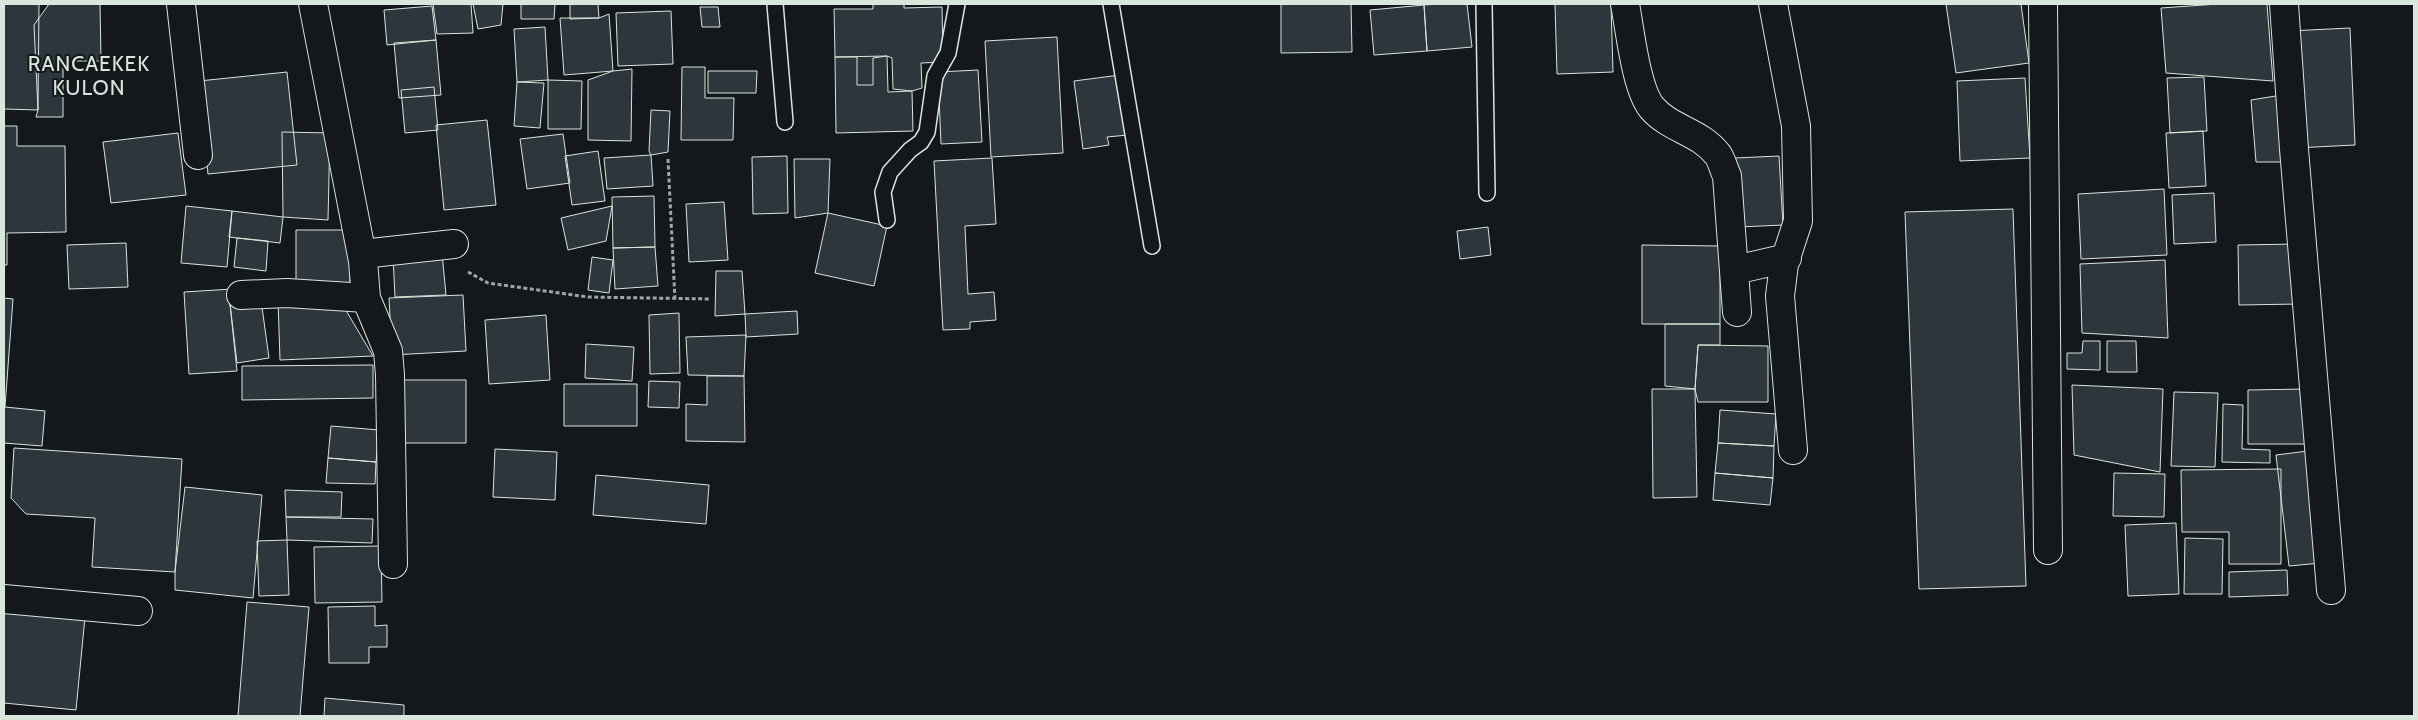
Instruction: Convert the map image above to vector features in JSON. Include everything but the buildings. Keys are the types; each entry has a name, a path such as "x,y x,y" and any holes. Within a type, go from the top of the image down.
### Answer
{"street":[{"path":"181,4 198,155"},
{"path":"313,4 362,254 366,298 388,351 394,564"},
{"path":"1625,4 1642,89 1652,108 1671,123 1706,142 1719,156 1727,176 1737,312"},
{"path":"1773,4 1796,126 1798,222 1780,279 1793,450"},
{"path":"2043,4 2048,550"},
{"path":"2284,4 2294,149 2331,590"},
{"path":"362,254 454,244"},
{"path":"1735,270 1787,258"},
{"path":"241,295 287,294 366,298"},
{"path":"4,599 138,611"}],"lane":[{"path":"774,4 785,122"},
{"path":"887,220 883,192 890,172 910,150 921,142 927,132 935,76 948,53 957,4"},
{"path":"1111,4 1152,246"},
{"path":"1484,4 1487,193"}],"path":[{"path":"668,159 675,300"},
{"path":"454,244 467,271 488,282 588,298 711,299"}],"district":[{"name":"RANCAEKEK KULON","path":"89,76"}]}
